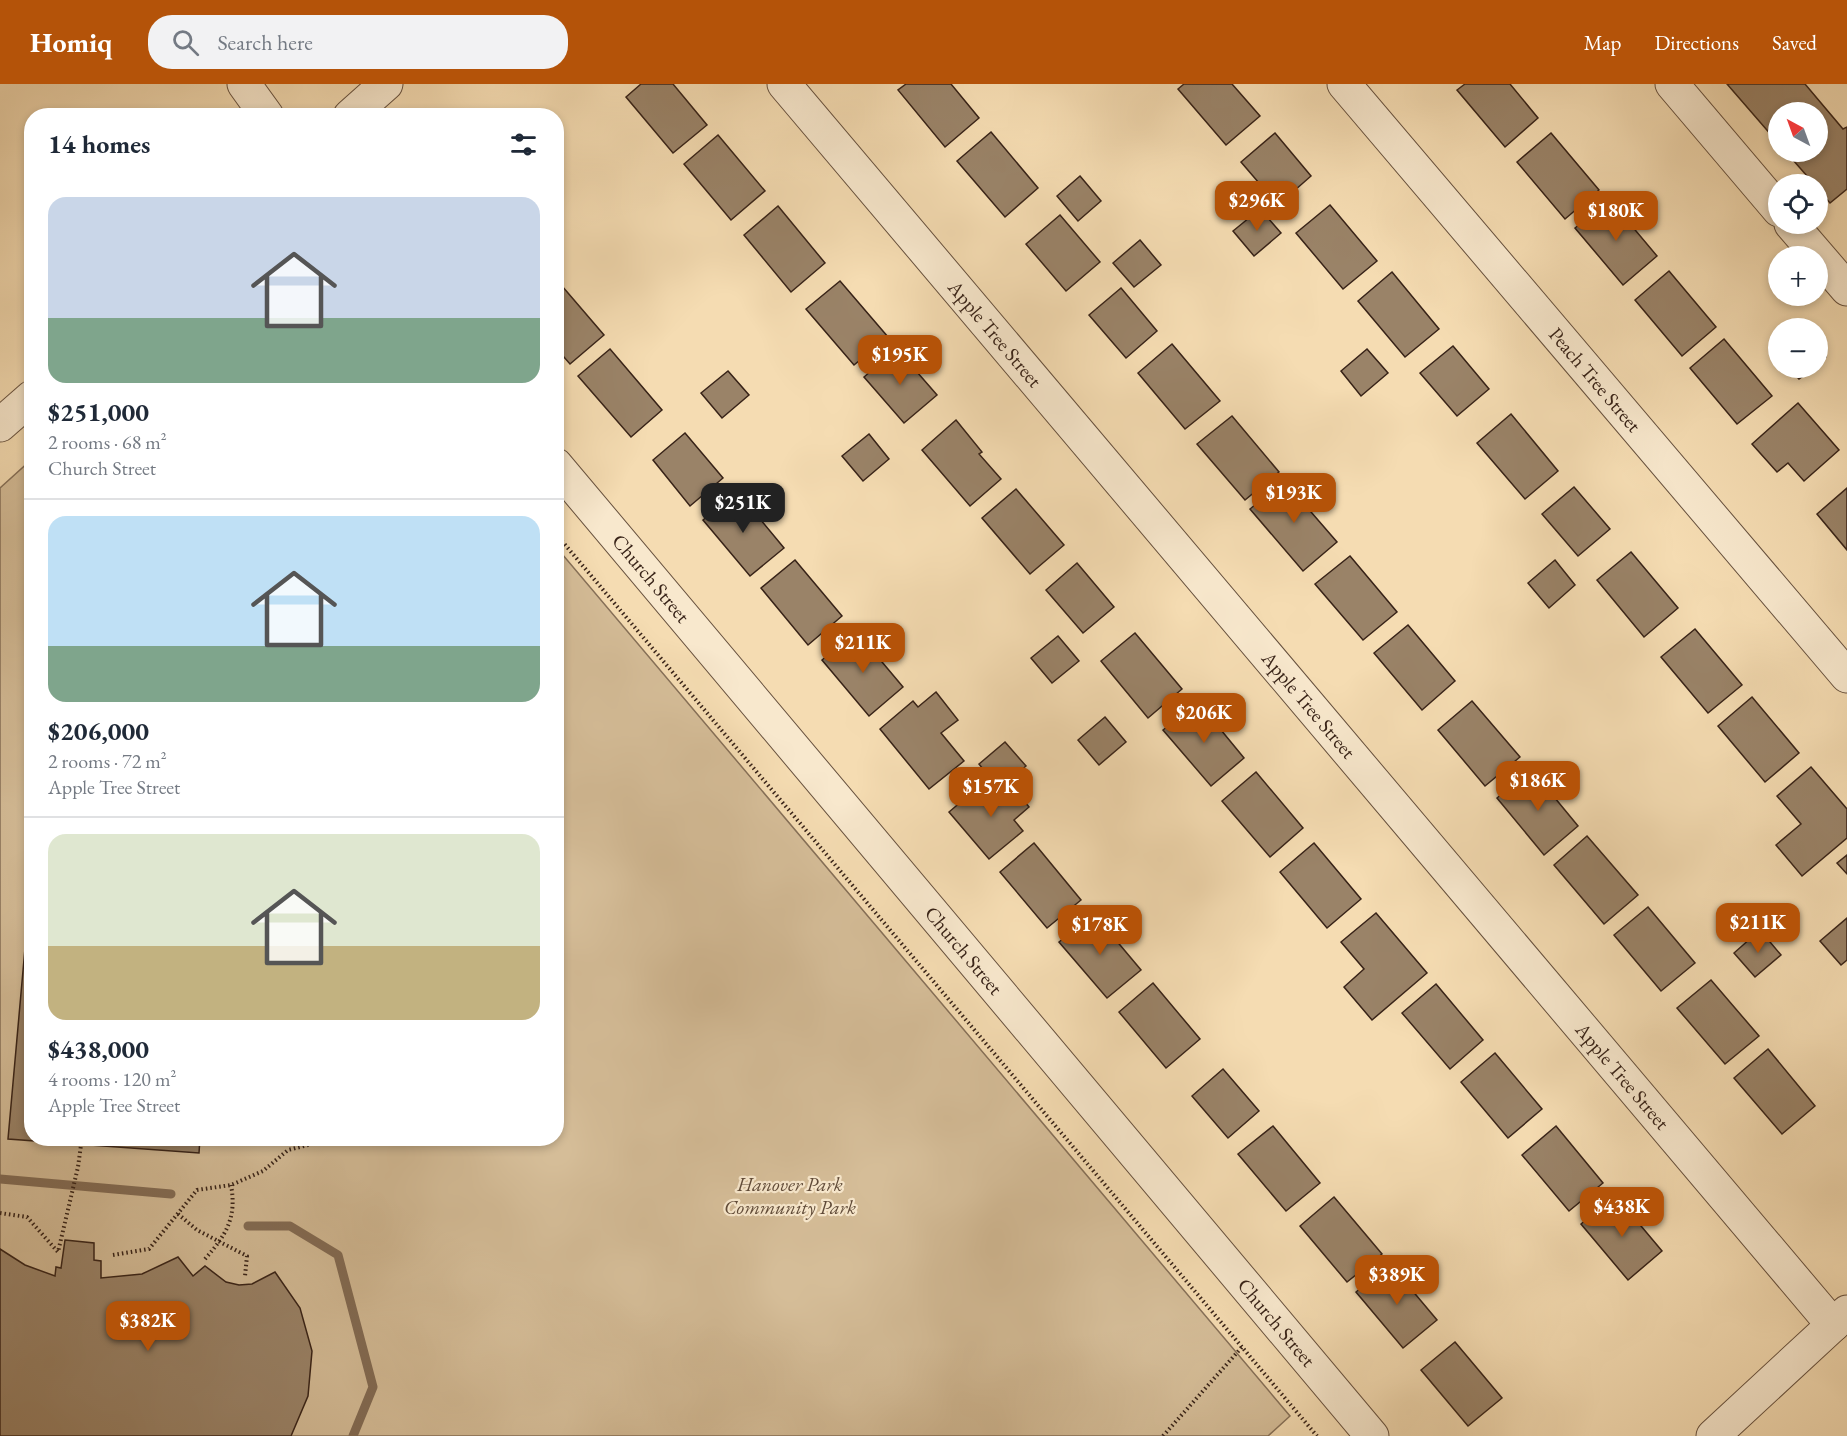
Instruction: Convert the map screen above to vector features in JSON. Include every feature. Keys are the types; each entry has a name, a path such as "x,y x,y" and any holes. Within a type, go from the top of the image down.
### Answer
{"street":[{"path":"244,84 261,108"},
{"path":"359,108 386,84"},
{"name":"Apple Tree Street","path":"784,84 1840,1318"},
{"name":"Peach Tree Street","path":"1344,84 1847,676"},
{"path":"1672,84 1768,197"},
{"path":"1800,234 1847,289"},
{"path":"0,425 24,404"},
{"name":"Church Street","path":"564,475 1372,1436"},
{"path":"1713,1436 1840,1318"}],"path":[{"path":"564,543 1317,1436"},
{"path":"0,1213 27,1217 58,1252 67,1221 81,1146"},
{"path":"113,1255 149,1249 197,1190 231,1185 263,1172 288,1150 304,1146"},
{"path":"205,1259 220,1242 235,1206 231,1185"},
{"path":"178,1214 197,1230 247,1256 245,1276"},
{"path":"1163,1436 1242,1347"}],"green space":[{"name":"Hanover Park Community Park","path":"24,466 24,1146 564,1146 564,556 1290,1416 1268,1436 0,1436 0,488"}],"building":[{"path":"641,84 673,84 707,125 673,153 626,97"},
{"path":"906,84 951,84 979,118 945,147 898,90"},
{"path":"1184,84 1232,84 1260,116 1226,145 1178,89"},
{"path":"1465,84 1510,84 1538,118 1505,147 1457,90"},
{"path":"1727,84 1805,84 1820,102 1768,102 1768,131"},
{"path":"1828,111 1843,129 1847,127 1847,189 1830,203 1828,201 1828,174 1805,174 1795,162 1828,162"},
{"path":"991,132 1038,188 1005,217 957,161"},
{"path":"1275,133 1311,176 1278,205 1241,162"},
{"path":"1551,133 1599,190 1565,219 1517,162"},
{"path":"718,135 765,191 731,220 684,164"},
{"path":"1080,176 1101,201 1078,221 1057,196"},
{"path":"1610,200 1657,256 1623,285 1575,228"},
{"path":"1330,205 1377,261 1343,289 1296,233"},
{"path":"778,206 825,263 791,292 744,235"},
{"path":"1260,209 1281,233 1254,256 1233,231"},
{"path":"1060,215 1100,262 1066,291 1026,244"},
{"path":"1140,240 1161,265 1134,287 1113,263"},
{"path":"1669,271 1716,327 1682,356 1635,300"},
{"path":"1392,272 1439,329 1405,357 1358,301"},
{"path":"840,281 888,337 854,365 806,309"},
{"path":"564,288 604,335 570,364 564,357"},
{"path":"1121,288 1157,331 1126,358 1089,315"},
{"path":"1724,339 1772,396 1737,424 1690,368"},
{"path":"1172,344 1220,401 1185,429 1138,373"},
{"path":"1453,346 1489,389 1457,416 1420,373"},
{"path":"610,349 662,410 631,437 578,376"},
{"path":"897,349 937,395 904,423 864,377"},
{"path":"1367,349 1388,373 1361,396 1341,371"},
{"path":"728,371 749,395 722,418 701,393"},
{"path":"1798,403 1839,450 1804,481 1788,463 1777,472 1752,444"},
{"path":"1511,414 1558,471 1525,499 1477,443"},
{"path":"1232,416 1279,472 1245,500 1197,444"},
{"path":"956,420 982,452 979,454 1001,479 970,506 922,450"},
{"path":"685,433 723,478 690,506 653,460"},
{"path":"869,434 889,459 863,481 842,456"},
{"path":"1290,476 1311,500 1305,505 1337,542 1303,571 1250,509"},
{"path":"1574,487 1610,529 1578,556 1542,514"},
{"path":"1847,488 1847,550 1817,514"},
{"path":"1016,489 1064,545 1030,574 982,518"},
{"path":"737,491 784,548 750,576 703,520"},
{"path":"1631,552 1678,608 1644,637 1597,580"},
{"path":"1350,556 1397,612 1363,640 1315,584"},
{"path":"795,560 842,616 808,645 761,588"},
{"path":"1555,560 1575,585 1549,608 1528,583"},
{"path":"1077,563 1114,607 1083,633 1046,590"},
{"path":"1408,625 1455,681 1422,710 1374,653"},
{"path":"1695,629 1742,685 1708,713 1661,657"},
{"path":"856,631 903,687 869,716 822,660"},
{"path":"1135,633 1182,689 1148,718 1101,661"},
{"path":"1058,636 1079,661 1052,683 1031,658"},
{"path":"936,692 958,720 941,733 964,761 929,789 880,729 913,701 918,707"},
{"path":"1752,697 1799,753 1765,782 1718,726"},
{"path":"1472,701 1520,757 1485,786 1438,730"},
{"path":"1198,702 1244,758 1211,786 1163,730"},
{"path":"1105,717 1126,742 1099,765 1078,740"},
{"path":"1005,742 1026,766 999,789 979,764"},
{"path":"1811,767 1847,809 1847,838 1802,876 1776,845 1801,824 1777,796"},
{"path":"1531,769 1578,826 1544,855 1497,798"},
{"path":"1256,772 1303,828 1270,857 1222,801"},
{"path":"983,783 996,798 1011,785 1029,807 1014,820 1023,831 989,859 949,812"},
{"path":"1587,836 1638,895 1604,924 1554,865"},
{"path":"1034,843 1081,900 1047,928 1000,872"},
{"path":"1314,843 1361,899 1327,928 1280,872"},
{"path":"1847,855 1847,874 1837,863"},
{"path":"1648,907 1695,963 1661,991 1614,935"},
{"path":"1376,913 1427,973 1372,1020 1344,987 1364,969 1341,942"},
{"path":"1094,914 1141,970 1107,998 1059,942"},
{"path":"1847,918 1847,960 1841,965 1820,941"},
{"path":"1760,930 1781,955 1755,977 1734,953"},
{"path":"24,960 24,1140 8,1139"},
{"path":"1711,980 1759,1036 1725,1064 1677,1008"},
{"path":"1153,983 1200,1039 1166,1068 1119,1012"},
{"path":"1436,984 1483,1040 1450,1069 1402,1013"},
{"path":"1768,1049 1815,1106 1782,1134 1734,1078"},
{"path":"1495,1053 1542,1109 1508,1138 1461,1082"},
{"path":"1223,1069 1259,1111 1228,1138 1192,1096"},
{"path":"1273,1126 1320,1183 1286,1211 1238,1154"},
{"path":"1556,1126 1603,1183 1569,1211 1522,1155"},
{"path":"104,1146 199,1146 199,1153"},
{"path":"1615,1195 1662,1251 1628,1280 1581,1224"},
{"path":"1334,1197 1382,1254 1347,1282 1300,1226"},
{"path":"65,1240 94,1243 94,1260 101,1261 101,1278 142,1274 178,1257 193,1276 205,1266 226,1282 239,1285 252,1284 275,1272 300,1308 312,1351 308,1396 291,1436 0,1436 0,1249 25,1265 55,1276 56,1267 61,1268"},
{"path":"1390,1264 1437,1320 1403,1348 1356,1292"},
{"path":"1455,1342 1502,1398 1468,1426 1421,1370"}],"waterway":[{"path":"0,1179 171,1194"},
{"path":"248,1226 290,1226 338,1255 373,1387 353,1436"}]}
